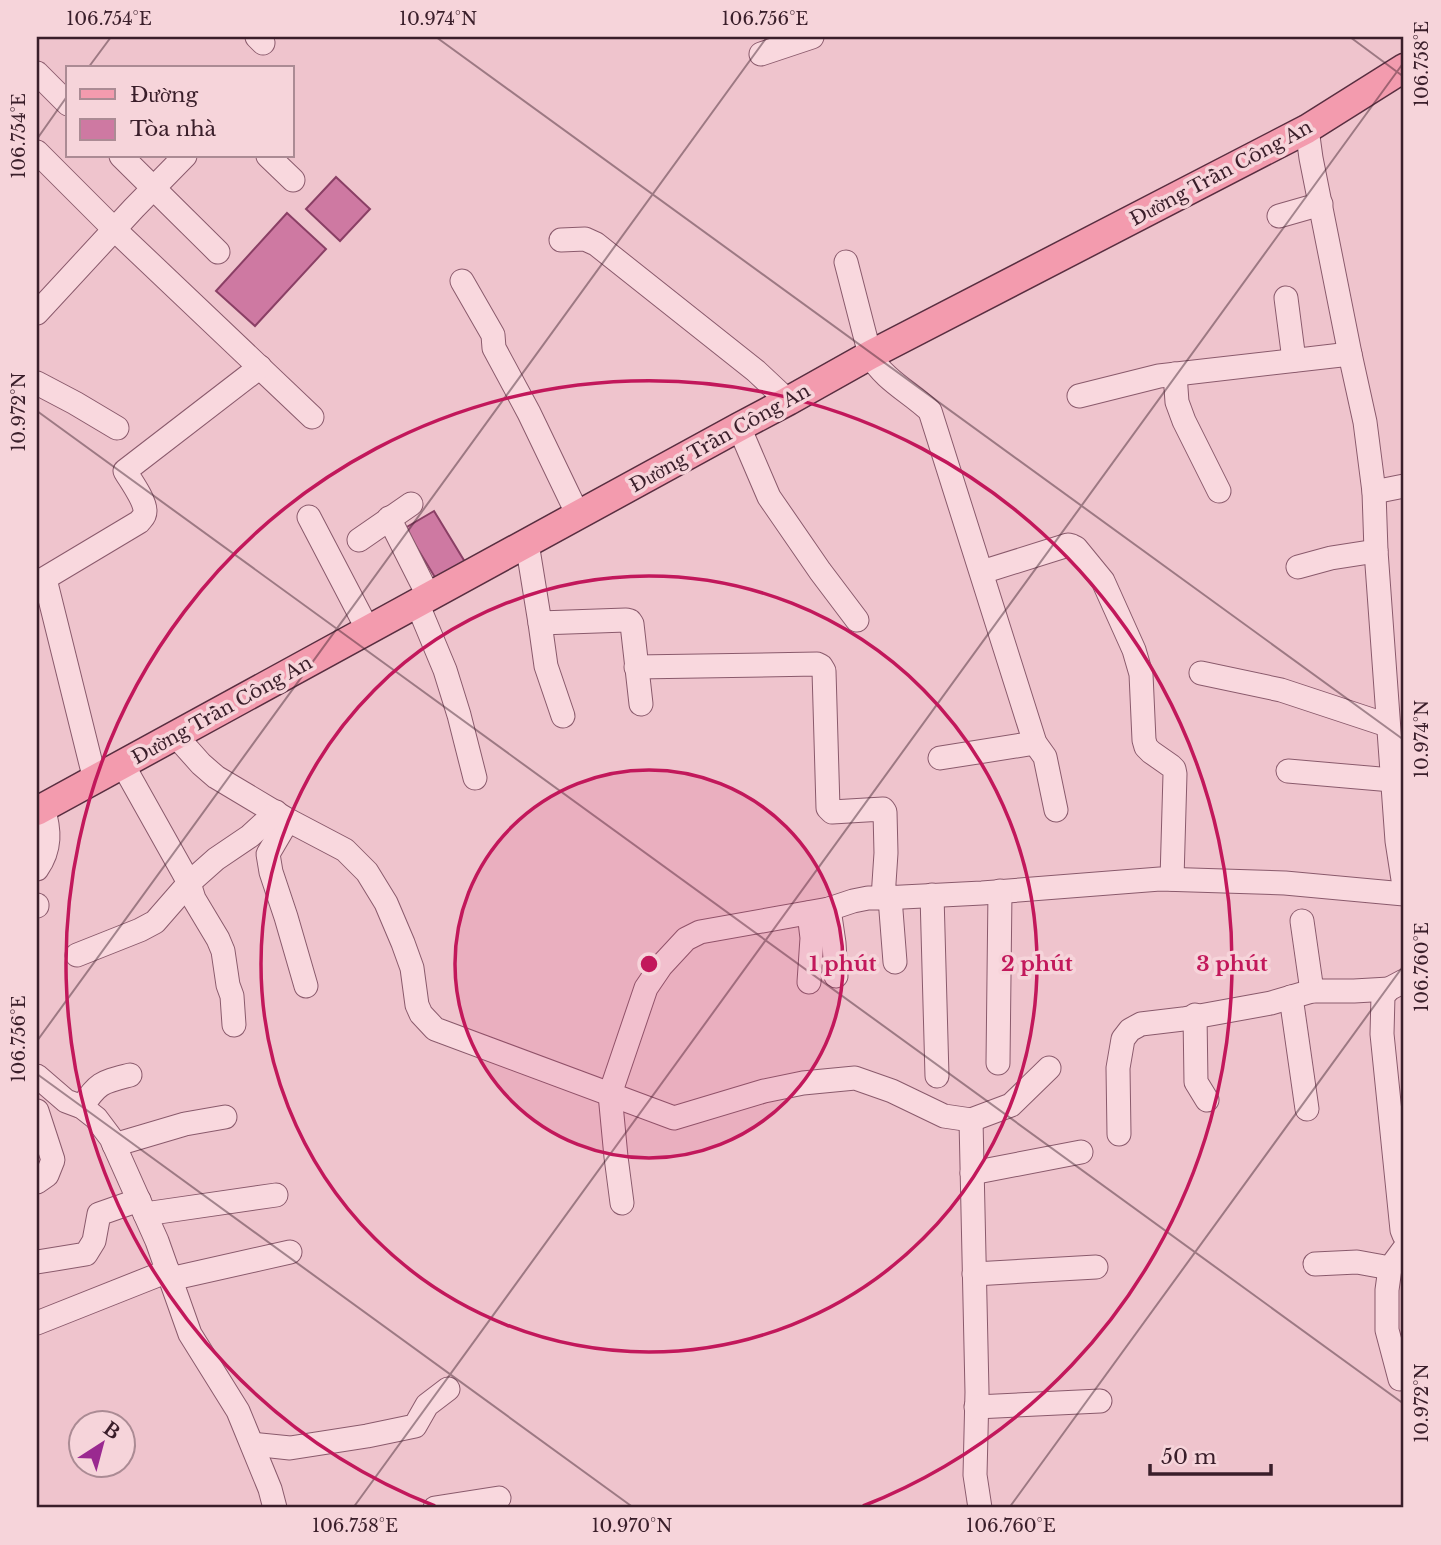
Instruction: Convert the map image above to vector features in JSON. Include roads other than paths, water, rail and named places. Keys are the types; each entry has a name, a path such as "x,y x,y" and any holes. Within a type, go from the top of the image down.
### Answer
{"main road":[{"name":"Đường Trần Công An","path":"40,809 870,355 1307,129 1404,68"}],"street":[{"path":"761,54 812,37"},
{"path":"37,73 66,102"},
{"path":"1307,129 1365,422 1374,492 1387,725 1396,841 1404,886"},
{"path":"37,152 312,417"},
{"path":"123,158 218,253"},
{"path":"37,313 184,158"},
{"path":"270,158 293,180"},
{"path":"1279,216 1321,204"},
{"path":"561,240 585,239 596,244 756,372 788,401"},
{"path":"846,262 870,355 876,366 930,411 1035,743 1045,757 1056,810"},
{"path":"462,281 493,335 494,348 578,515"},
{"path":"1286,298 1294,360"},
{"path":"1079,396 1159,376 1350,354"},
{"path":"95,780 41,581 139,522 145,511 125,471 260,367"},
{"path":"1175,374 1177,402 1184,421 1219,491"},
{"path":"37,383 117,428"},
{"path":"739,427 769,497 857,620"},
{"path":"1374,492 1404,486"},
{"path":"359,540 411,504"},
{"path":"309,517 368,630"},
{"path":"389,518 423,600 459,715 475,778"},
{"path":"527,543 546,666 563,716"},
{"path":"982,572 1072,545 1103,581 1127,632 1141,674 1146,747 1171,766 1175,774 1172,879"},
{"path":"1298,567 1331,558 1376,551"},
{"path":"540,623 629,621 632,624 641,704"},
{"path":"636,667 821,666 824,671 828,808 832,812 883,809 885,812 886,898 895,962"},
{"path":"1201,673 1281,690 1387,725"},
{"path":"176,736 216,777 345,850 367,872 386,903 403,943 412,968 417,1005 435,1030 674,1118 764,1091 803,1083 855,1078 892,1091 944,1116 971,1120 1011,1105 1049,1068"},
{"path":"940,758 1035,743"},
{"path":"123,765 218,939 232,996 234,1025"},
{"path":"1288,771 1392,780"},
{"path":"37,869 48,843 50,827 40,809"},
{"path":"77,955 155,922 189,883 216,859 282,816"},
{"path":"282,816 268,854 306,986"},
{"path":"622,1203 610,1094 646,988 661,966 686,939 700,932 819,911 868,898 1160,879 1285,883 1404,894"},
{"path":"998,1063 1000,891"},
{"path":"932,895 937,1076"},
{"path":"819,911 834,943 836,976"},
{"path":"809,982 812,938 819,911"},
{"path":"1302,921 1307,1109"},
{"path":"1119,1134 1118,1069 1123,1039 1130,1030 1141,1024 1270,1003 1302,994 1397,985"},
{"path":"1397,985 1383,996 1382,1034 1404,1235"},
{"path":"1195,1015 1196,1082 1207,1100"},
{"path":"82,1107 92,1091 104,1082 130,1074"},
{"path":"37,1076 66,1101 82,1107 96,1118 114,1145 157,1241 190,1334 238,1411 270,1489 268,1506"},
{"path":"37,1111 54,1160 47,1175 37,1182"},
{"path":"114,1145 185,1124 225,1117"},
{"path":"971,1120 975,1475 980,1508"},
{"path":"972,1173 1081,1152"},
{"path":"37,1262 86,1254 94,1241 99,1214 142,1207 276,1195"},
{"path":"1400,1379 1387,1330 1387,1290 1390,1268 1404,1249"},
{"path":"37,1323 169,1275 290,1252"},
{"path":"1315,1265 1357,1262 1390,1268"},
{"path":"974,1274 1096,1267"},
{"path":"251,1444 290,1448 415,1426 427,1405 448,1389"},
{"path":"976,1407 1100,1401"},
{"path":"435,1508 499,1498"}]}
